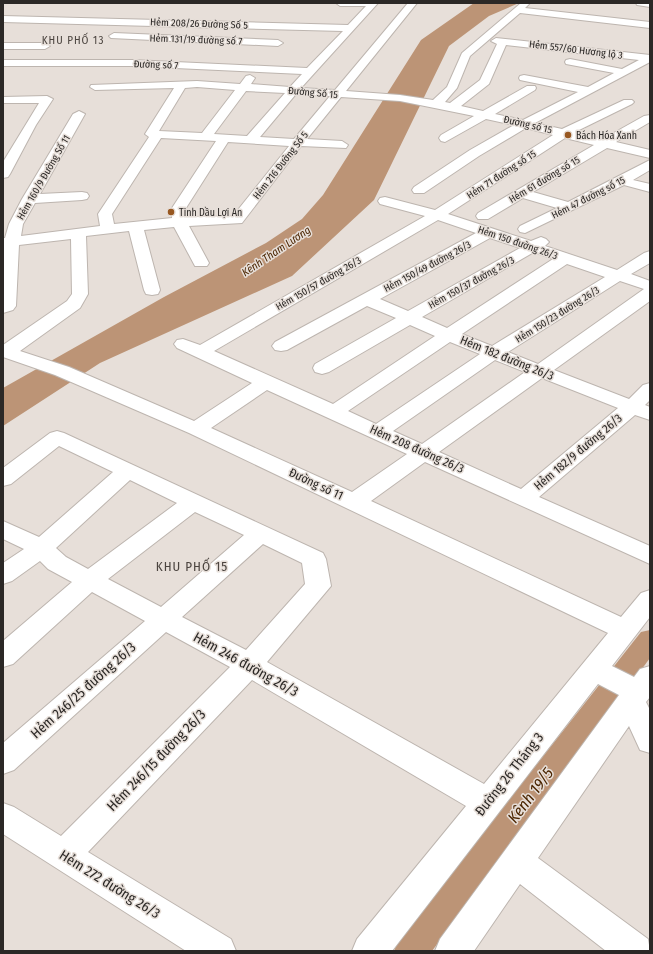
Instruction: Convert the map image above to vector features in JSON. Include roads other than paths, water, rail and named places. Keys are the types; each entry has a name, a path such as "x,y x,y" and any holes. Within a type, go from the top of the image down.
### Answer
{"street":[{"path":"340,3 374,3"},
{"path":"251,139 310,71 374,3"},
{"name":"Hẻm 216 Đường Số 5","path":"8,243 78,232 135,226 180,222 237,220 298,142 413,3"},
{"path":"640,3 650,4"},
{"path":"522,6 546,14 646,25"},
{"path":"432,103 449,93 463,66 466,55 522,6 650,17"},
{"path":"153,22 163,12"},
{"path":"534,21 546,14"},
{"path":"208,23 214,15"},
{"path":"253,25 261,15"},
{"path":"205,136 263,62 296,16"},
{"path":"564,25 576,17"},
{"name":"Hẻm 208/26 Đường Số 5","path":"4,24 16,20 46,20 208,23 352,28"},
{"path":"46,20 36,29 74,29"},
{"path":"627,30 646,25"},
{"path":"528,43 536,35"},
{"name":"Hẻm 131/19 đường số 7","path":"114,36 278,42"},
{"name":"Hẻm 557/60 Hương lộ 3","path":"452,107 485,82 499,41 528,43 650,58"},
{"path":"3,46 45,46"},
{"path":"419,190 446,170 524,124 650,58"},
{"name":"Đường số 7","path":"3,62 263,62 310,71"},
{"path":"570,62 623,72"},
{"path":"524,78 587,90"},
{"path":"589,78 604,82"},
{"name":"Đường Số 15","path":"95,87 197,84 243,86 371,96 432,103"},
{"path":"108,229 105,214 154,135 181,85"},
{"path":"445,138 530,88"},
{"path":"3,100 47,99 30,125 3,174"},
{"name":"Hẻm 71 đường số 15","path":"437,215 564,133 628,102"},
{"name":"Đường số 15","path":"432,103 650,154"},
{"name":"Hẻm 160/9 Đường Số 11","path":"3,308 7,306 8,243 29,199 79,114"},
{"name":"Hẻm 61 đường số 15","path":"482,216 605,143 647,121"},
{"path":"154,135 225,137 342,145"},
{"path":"201,263 180,222 178,208 225,137"},
{"name":"Hẻm 47 đường số 15","path":"525,229 622,181 650,164"},
{"path":"622,181 650,188"},
{"path":"29,199 82,190 38,186"},
{"path":"520,193 570,206"},
{"name":"Hẻm 150 đường 26/3","path":"385,201 437,215 489,232 540,243 565,258 650,286"},
{"name":"Hẻm 150/57 đường 26/3","path":"192,348 437,215"},
{"path":"135,226 152,290"},
{"path":"5,352 74,304 80,294 78,232"},
{"name":"Hẻm 150/49 đường 26/3","path":"282,346 489,232"},
{"name":"Hẻm 150/37 đường 26/3","path":"322,368 540,243"},
{"name":"Hẻm 150/23 đường 26/3","path":"378,432 495,352 650,256"},
{"path":"341,407 450,336 565,258"},
{"path":"354,502 537,371 650,293"},
{"name":"Hẻm 182 đường 26/3","path":"366,299 450,336 495,352 537,371 641,411"},
{"name":"Hẻm 208 đường 26/3","path":"192,348 425,452 650,556"},
{"name":"Đường số 11","path":"5,352 62,371 196,429 624,630"},
{"path":"196,429 266,382"},
{"name":"Hẻm 182/9 đường 26/3","path":"524,498 641,411 650,389"},
{"path":"3,479 57,437 260,534"},
{"path":"3,576 42,548 127,471"},
{"path":"3,657 90,580 192,502"},
{"name":"Hẻm 246 đường 26/3","path":"3,529 42,548 57,563 249,665 488,802"},
{"name":"Hẻm 246/15 đường 26/3","path":"63,856 249,665 318,586 314,559 260,534"},
{"name":"Hẻm 246/25 đường 26/3","path":"3,761 260,534"},
{"name":"Đường 26 Tháng 3","path":"370,951 488,802 596,671 624,630 650,599"},
{"path":"596,671 642,689"},
{"path":"642,689 650,741"},
{"path":"453,951 642,689"},
{"name":"Hẻm 272 đường 26/3","path":"3,817 63,856 218,951"},
{"path":"517,862 635,951"}],"water":[{"name":"Kênh Tham Lương","path":"474,3 519,3 489,16 449,46 374,200 292,276 100,363 3,426 3,388 164,297 266,243 302,219 323,195 421,40"}],"waterway":[{"name":"Kênh 19/5","path":"411,951 650,639"}],"place":[{"name":"Bách Hóa Xanh","path":"568,135"},
{"name":"Tinh Dầu Lợi An","path":"171,212"}],"district":[{"name":"KHU PHỐ 13","path":"73,40"},
{"name":"KHU PHỐ 15","path":"192,566"}]}
